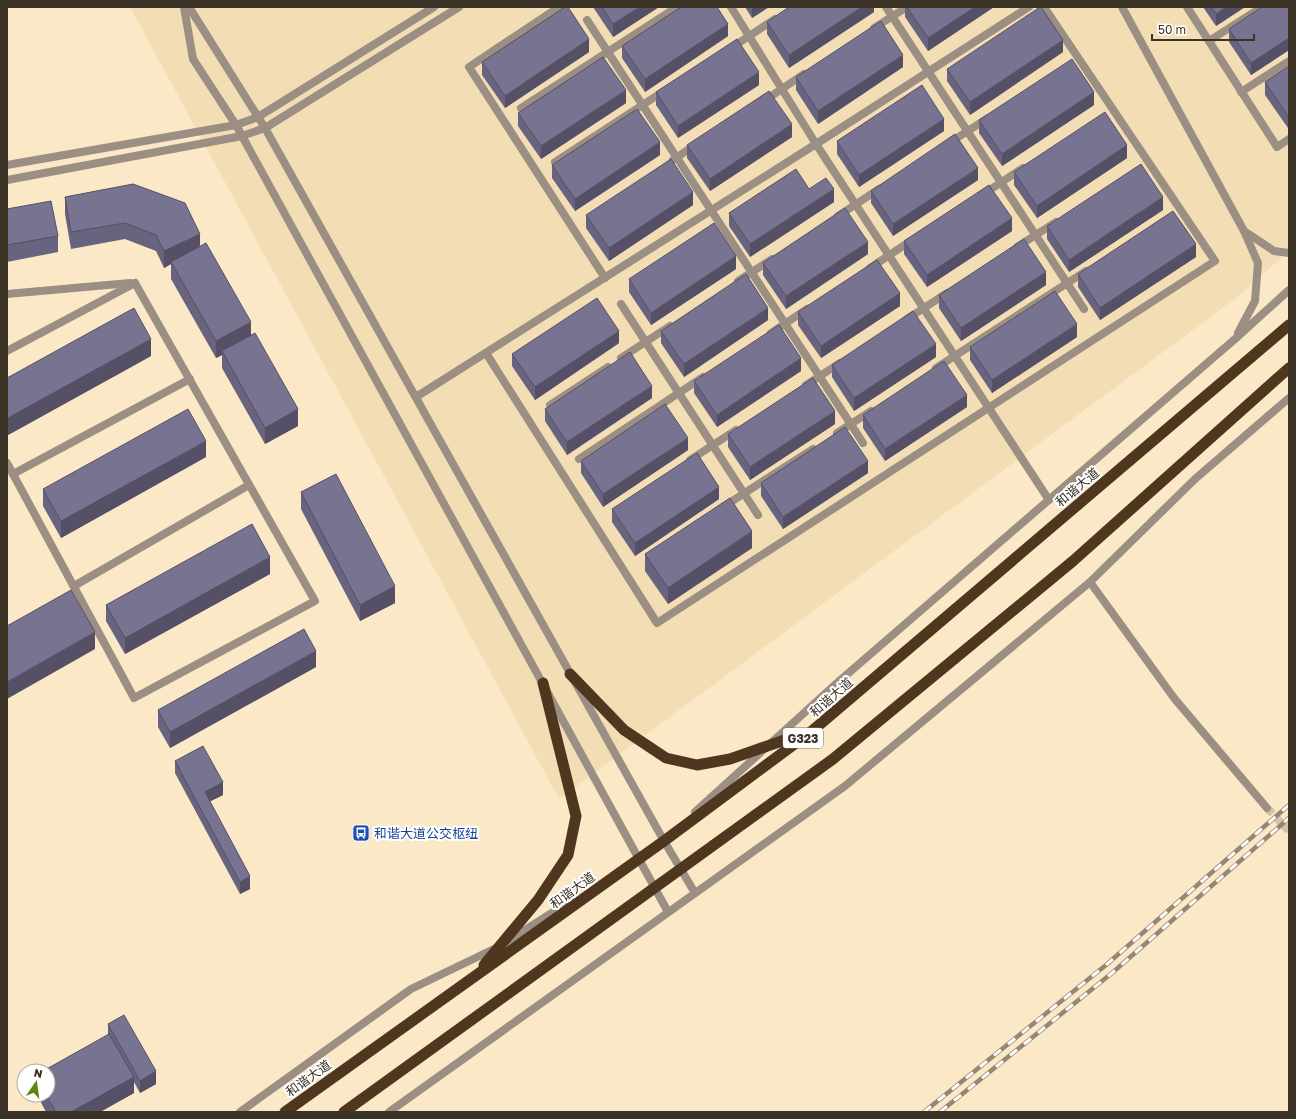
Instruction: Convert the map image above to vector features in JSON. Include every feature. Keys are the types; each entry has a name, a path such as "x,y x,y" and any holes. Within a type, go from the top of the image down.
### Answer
{"highway":[{"name":"和谐大道","path":"285,1112 664,841 812,731 1289,325"},
{"name":"G323","path":"344,1112 833,759 1055,576 1289,368"},
{"path":"570,674 624,730 666,758 697,765 730,759 812,731"},
{"path":"473,977 538,900 568,855 576,816 543,683"}],"street":[{"path":"184,7 193,59 236,125 668,912"},
{"path":"189,7 265,128 570,674 695,893"},
{"path":"7,165 236,125 258,117 434,7"},
{"path":"7,180 242,136 265,128 459,7"},
{"path":"559,7 469,67 605,278"},
{"path":"521,108 677,7"},
{"path":"731,7 816,144 1049,500"},
{"path":"886,7 1084,309"},
{"path":"867,33 907,7"},
{"path":"416,397 816,144 1029,7"},
{"path":"486,353 658,623 1215,261 1044,7"},
{"path":"1122,7 1244,231 1258,263 1255,301 1235,339"},
{"path":"1187,7 1277,147 1289,139"},
{"path":"1209,41 1262,7"},
{"path":"723,53 781,15"},
{"path":"587,20 863,443"},
{"path":"1241,92 1289,61"},
{"path":"756,106 808,72"},
{"path":"555,162 669,88"},
{"path":"942,148 993,114"},
{"path":"664,166 703,140"},
{"path":"975,200 1033,161"},
{"path":"829,222 889,182"},
{"path":"1009,252 1062,218"},
{"path":"1244,231 1274,252 1289,253"},
{"path":"863,273 922,234"},
{"path":"732,286 778,256"},
{"path":"929,373 1093,266"},
{"path":"7,294 135,282"},
{"path":"7,351 135,282"},
{"path":"7,462 134,698 314,601 135,282"},
{"path":"898,325 956,287"},
{"path":"664,841 837,683 1235,339 1289,290"},
{"path":"621,304 758,514"},
{"path":"765,337 811,307"},
{"path":"550,405 678,320"},
{"path":"800,389 846,359"},
{"path":"579,458 712,371"},
{"path":"13,474 190,379"},
{"path":"389,1112 845,786 1090,582 1195,479 1289,398"},
{"path":"831,437 877,407"},
{"path":"681,466 746,424"},
{"path":"719,510 818,446"},
{"path":"74,586 249,485"},
{"path":"1090,582 1174,698 1267,808"},
{"path":"240,1112 411,989 498,948 639,858"}],"shaded area":[{"path":"130,7 1289,7 1289,251 1236,298 559,799"}],"building":[{"path":"565,7 568,7 589,39 505,96 482,62"},
{"path":"602,7 640,7 613,24"},
{"path":"681,7 717,7 728,24 645,79 622,46"},
{"path":"789,7 862,7 789,55 767,22"},
{"path":"907,7 975,7 928,38"},
{"path":"1040,7 1063,40 970,102 947,69"},
{"path":"1211,7 1226,7 1216,14"},
{"path":"1262,7 1289,7 1289,38 1251,63 1229,29"},
{"path":"881,21 903,55 818,111 796,77"},
{"path":"737,39 759,72 678,126 656,92"},
{"path":"603,57 626,90 541,146 518,113"},
{"path":"1072,59 1094,92 1002,154 979,120"},
{"path":"1289,66 1289,115 1288,116 1265,82"},
{"path":"922,85 944,119 859,175 837,141"},
{"path":"769,91 792,124 710,179 687,145"},
{"path":"637,109 660,142 575,199 552,165"},
{"path":"1105,112 1127,145 1037,206 1014,172"},
{"path":"955,134 978,168 893,224 871,191"},
{"path":"671,159 693,192 609,248 586,215"},
{"path":"1141,164 1163,197 1069,260 1047,226"},
{"path":"796,169 809,189 826,178 834,189 750,244 729,213"},
{"path":"133,184 185,203 200,234 164,251 156,235 125,223 71,232 65,197"},
{"path":"989,185 1012,218 927,275 904,241"},
{"path":"51,201 58,236 7,245 7,209"},
{"path":"845,208 868,242 786,296 763,263"},
{"path":"1173,211 1196,244 1100,308 1078,274"},
{"path":"714,223 736,256 651,313 629,279"},
{"path":"1024,239 1046,272 961,328 939,295"},
{"path":"206,243 251,322 216,341 171,262"},
{"path":"877,260 900,293 821,346 798,312"},
{"path":"746,274 768,308 684,364 661,331"},
{"path":"1055,291 1077,324 992,380 970,347"},
{"path":"597,298 619,331 535,387 512,354"},
{"path":"134,308 151,339 8,418 7,417 7,378"},
{"path":"913,311 936,344 854,398 832,365"},
{"path":"779,325 801,358 717,415 694,381"},
{"path":"255,333 298,409 265,428 222,351"},
{"path":"630,352 652,386 567,442 545,409"},
{"path":"944,361 967,395 885,449 863,415"},
{"path":"813,378 835,411 750,467 728,434"},
{"path":"665,404 688,438 603,494 581,461"},
{"path":"188,409 206,441 61,521 43,489"},
{"path":"845,427 868,461 783,517 761,483"},
{"path":"697,453 719,487 635,543 612,509"},
{"path":"336,474 395,586 360,605 301,492"},
{"path":"730,498 752,531 668,588 645,554"},
{"path":"252,524 270,557 125,638 106,605"},
{"path":"71,590 95,632 7,682 7,626"},
{"path":"304,629 316,651 170,732 158,710"},
{"path":"203,746 223,782 205,792 250,876 240,882 175,761"},
{"path":"124,1015 156,1071 140,1081 108,1024"},
{"path":"109,1034 134,1077 71,1112 56,1112 51,1103 56,1103 56,1064"}],"tunnel":[{"path":"1267,808 1289,831"}],"railway":[{"path":"924,1112 1106,965 1289,805"},
{"path":"940,1112 1112,973 1289,818"}],"place":[{"name":"和谐大道公交枢纽","path":"361,833"}]}
